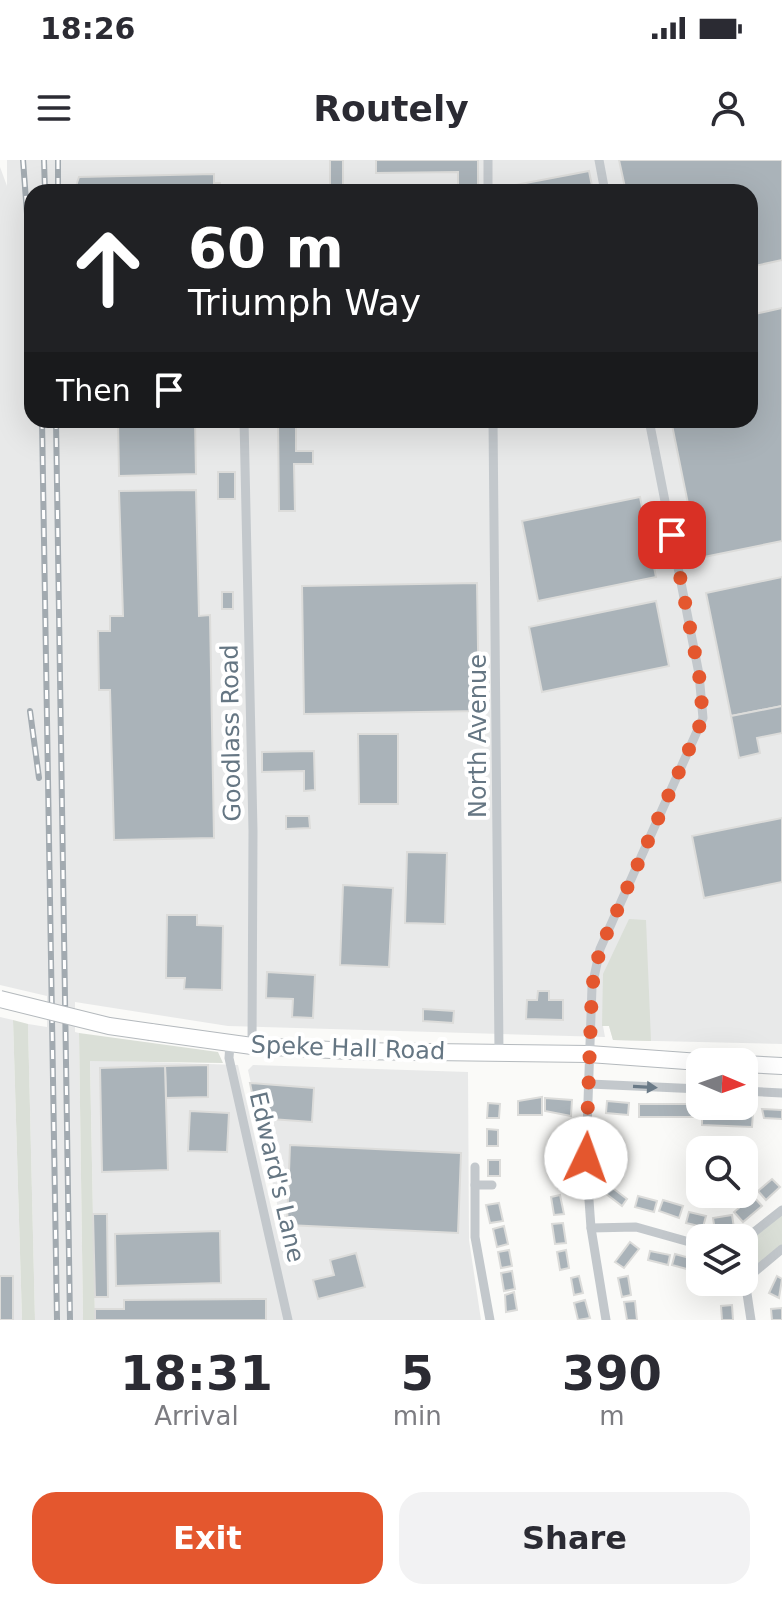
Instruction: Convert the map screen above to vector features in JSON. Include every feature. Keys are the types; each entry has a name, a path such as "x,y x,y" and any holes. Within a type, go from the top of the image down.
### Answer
{"highway":[{"name":"Speke Hall Road","path":"0,999 109,1026 252,1046 374,1052 589,1054 686,1061"},
{"path":"758,1065 782,1066"}],"street":[{"path":"488,160 488,184"},
{"path":"599,160 604,184"},
{"name":"Goodlass Road","path":"244,428 253,831 252,1046"},
{"name":"North Avenue","path":"493,428 499,1052"},
{"path":"606,1320 591,1228 586,1158 592,987 600,949 703,718 699,674 651,428"},
{"name":"Edward's Lane","path":"230,1043 229,1058 288,1320"},
{"path":"590,1084 686,1088"},
{"path":"758,1092 782,1093"},
{"path":"475,1167 475,1237 490,1320"},
{"path":"475,1185 492,1185"},
{"path":"758,1229 782,1210"},
{"path":"591,1228 636,1227 686,1241"},
{"path":"758,1267 782,1249"},
{"path":"748,1296 751,1320"}],"shaded area":[{"path":"7,160 782,160 782,1044 613,1040 609,1026 603,1026 605,1037 228,1026 75,1002 75,1032 79,1033 83,1320 35,1320 28,1024 47,1027 47,996 0,985 0,167 7,186"},
{"path":"629,919 646,920 651,1041 613,1040 609,1026 602,1026 603,974"},
{"path":"0,1017 13,1020 22,1320 0,1320"},
{"path":"13,1020 28,1024 35,1320 22,1320"},
{"path":"79,1033 218,1052 223,1063 90,1061 95,1320 83,1320"},
{"path":"90,1060 238,1065 279,1241 285,1240 248,1070 253,1065 468,1072 469,1240 481,1320 95,1320"},
{"path":"782,1210 782,1249 758,1265 758,1229"}],"building":[{"path":"330,160 343,160 343,184 330,184"},
{"path":"376,160 478,160 478,184 458,184 458,172 376,173"},
{"path":"619,160 782,160 782,260 758,265 758,184 624,184"},
{"path":"589,171 592,184 521,184"},
{"path":"214,174 214,183 220,184 77,184 79,177"},
{"path":"782,308 782,541 699,558 673,428 758,428 758,313"},
{"path":"118,428 195,428 196,474 119,476"},
{"path":"278,428 296,428 296,451 313,451 313,464 294,464 295,511 279,511"},
{"path":"218,472 235,472 235,499 218,499"},
{"path":"196,490 199,616 210,615 214,838 114,840 110,690 99,690 98,631 110,631 110,616 123,616 119,491"},
{"path":"640,497 656,577 538,601 522,521"},
{"path":"782,577 782,706 731,716 706,593"},
{"path":"477,583 479,711 304,714 302,586"},
{"path":"222,592 233,592 233,609 222,609"},
{"path":"656,601 669,666 542,692 529,627"},
{"path":"782,706 782,733 757,738 760,753 739,758 731,716"},
{"path":"358,734 398,734 398,804 359,804"},
{"path":"314,751 315,790 304,791 304,771 262,772 262,752"},
{"path":"286,816 309,816 310,828 286,829"},
{"path":"782,818 782,882 704,898 692,836"},
{"path":"407,852 447,853 445,924 405,923"},
{"path":"343,885 393,888 389,967 340,965"},
{"path":"167,915 197,915 197,925 223,926 222,990 184,989 185,978 166,978"},
{"path":"267,972 315,975 313,1018 292,1017 293,999 266,998"},
{"path":"538,991 549,991 549,1000 563,1000 563,1020 526,1019 527,1000 537,1000"},
{"path":"423,1009 454,1011 453,1023 423,1021"},
{"path":"208,1065 208,1097 166,1098 165,1066"},
{"path":"165,1066 168,1170 102,1172 100,1068"},
{"path":"250,1083 314,1088 312,1122 257,1118"},
{"path":"542,1097 542,1115 518,1115 518,1101"},
{"path":"545,1098 572,1100 571,1116 545,1111"},
{"path":"607,1101 629,1103 628,1115 606,1113"},
{"path":"488,1103 500,1104 499,1118 487,1118"},
{"path":"639,1104 686,1104 686,1117 639,1117"},
{"path":"762,1109 782,1110 782,1119 764,1118"},
{"path":"190,1111 229,1113 227,1152 188,1151"},
{"path":"702,1120 752,1120 752,1127 702,1125"},
{"path":"487,1129 498,1130 498,1146 487,1146"},
{"path":"615,1135 616,1154 605,1154 604,1136"},
{"path":"568,1140 569,1163 559,1163 558,1141"},
{"path":"290,1145 461,1153 458,1233 287,1225"},
{"path":"616,1158 617,1179 607,1179 605,1159"},
{"path":"488,1160 500,1160 500,1176 488,1176"},
{"path":"568,1168 569,1187 558,1188 557,1169"},
{"path":"772,1179 780,1187 766,1200 758,1191"},
{"path":"610,1186 627,1199 622,1206 605,1193"},
{"path":"560,1195 564,1214 554,1215 551,1197"},
{"path":"638,1196 657,1201 654,1212 635,1207"},
{"path":"663,1200 683,1206 679,1218 659,1211"},
{"path":"758,1202 762,1206 743,1222 734,1212 739,1208 758,1208"},
{"path":"499,1203 503,1221 490,1223 486,1205"},
{"path":"689,1212 706,1216 704,1224 686,1223"},
{"path":"93,1214 107,1214 108,1297 95,1297"},
{"path":"732,1215 733,1224 714,1224 713,1218"},
{"path":"563,1223 566,1243 555,1244 552,1224"},
{"path":"504,1226 508,1244 497,1247 493,1229"},
{"path":"220,1231 221,1283 116,1286 115,1234"},
{"path":"630,1242 639,1249 624,1268 615,1262"},
{"path":"509,1250 512,1266 501,1268 498,1252"},
{"path":"566,1250 569,1268 560,1270 557,1252"},
{"path":"650,1251 670,1255 668,1265 648,1260"},
{"path":"356,1253 365,1287 318,1299 313,1280 334,1275 330,1260"},
{"path":"675,1254 686,1257 686,1269 672,1265"},
{"path":"512,1271 515,1289 504,1291 501,1273"},
{"path":"0,1276 13,1276 13,1320 0,1320"},
{"path":"579,1276 583,1293 574,1295 571,1278"},
{"path":"628,1276 631,1295 622,1297 618,1278"},
{"path":"777,1276 782,1279 779,1298 769,1293"},
{"path":"514,1292 517,1310 506,1312 505,1295"},
{"path":"266,1299 266,1320 95,1320 95,1309 124,1309 124,1300"},
{"path":"585,1300 590,1318 578,1320 574,1303"},
{"path":"635,1301 637,1320 627,1320 624,1302"},
{"path":"732,1305 733,1320 722,1320 721,1306"},
{"path":"782,1308 782,1320 772,1320 771,1309"}],"railway":[{"path":"23,160 25,184"},
{"path":"44,160 45,184"},
{"path":"58,160 58,184"},
{"path":"42,428 57,1320"},
{"path":"56,428 70,1320"},
{"path":"30,711 39,778"}],"route":[{"path":"586,1158 592,987 600,949 703,718 699,674 672,535"}]}
